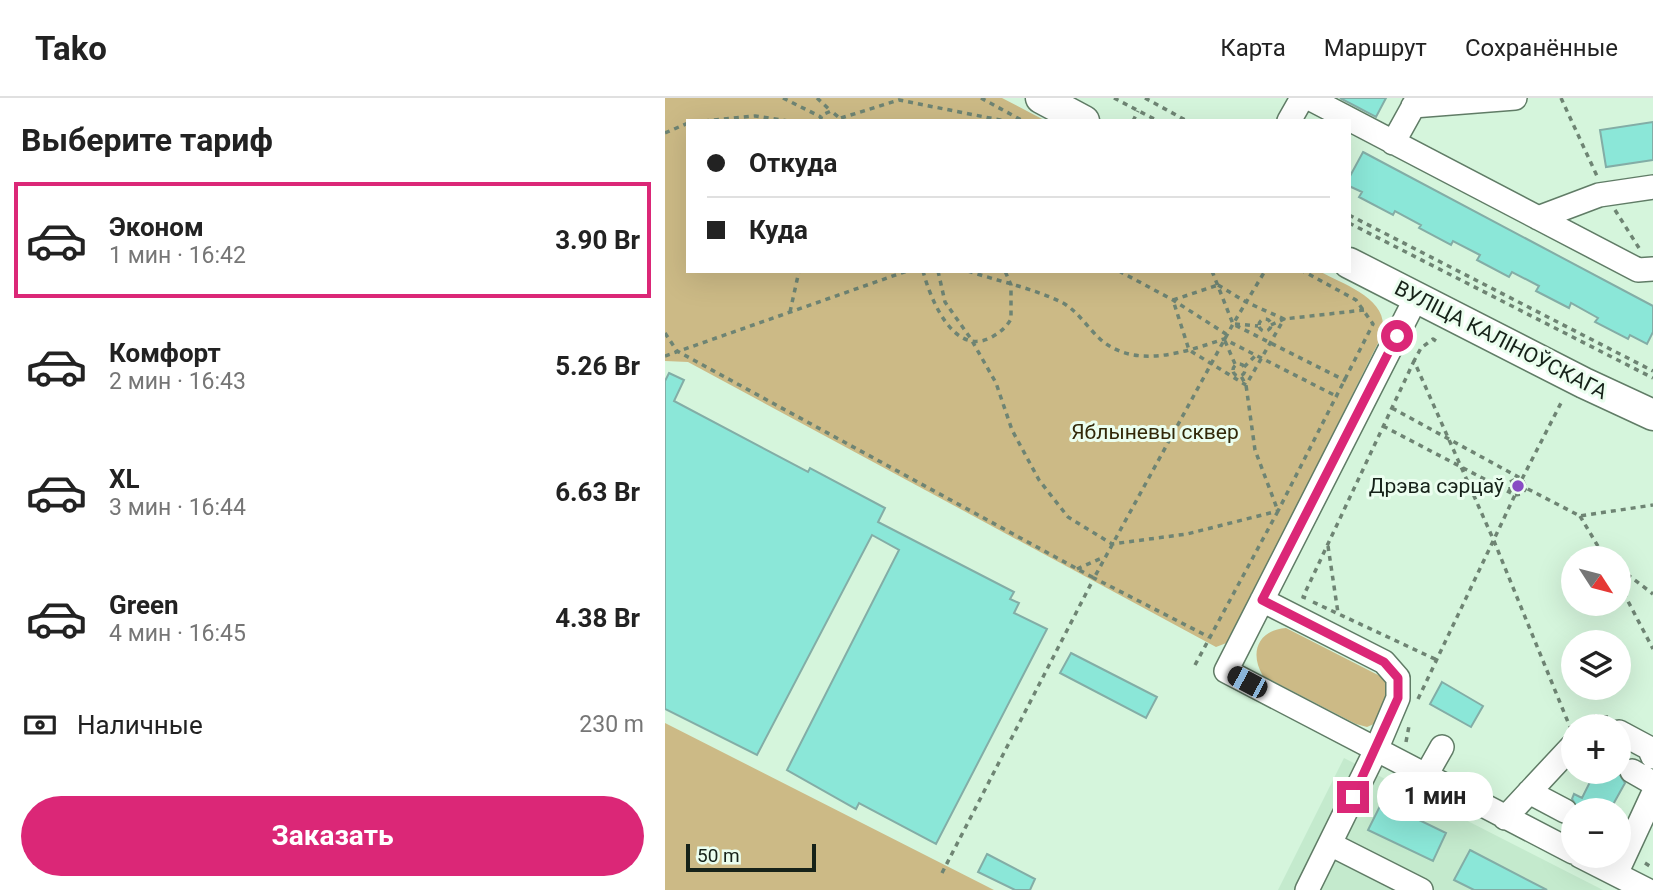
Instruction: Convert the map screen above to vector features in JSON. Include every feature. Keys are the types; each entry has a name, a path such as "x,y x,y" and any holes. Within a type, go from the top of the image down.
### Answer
{"main road":[{"path":"1041,98 1080,119"},
{"name":"ВУЛІЦА КАЛІНОЎСКАГА","path":"1351,264 1584,383 1653,415"}],"street":[{"path":"1290,119 1302,98"},
{"path":"1309,98 1348,119"},
{"path":"1393,143 1416,102 1515,98"},
{"path":"1351,120 1638,270 1653,269"},
{"path":"1538,218 1599,195 1653,187"},
{"path":"1416,298 1226,671 1561,846"},
{"path":"1262,600 1384,662 1398,678 1398,698 1376,750 1307,890"},
{"path":"1631,738 1649,748 1653,757"},
{"path":"1425,777 1442,747"},
{"path":"1505,818 1561,751"},
{"path":"1632,771 1653,783"},
{"path":"1529,792 1561,809"},
{"path":"1616,874 1632,847 1653,794"},
{"path":"1330,844 1421,890"},
{"path":"1604,868 1647,890"}],"path":[{"path":"783,98 820,119 831,111"},
{"path":"817,98 840,119"},
{"path":"981,98 1019,119"},
{"path":"1114,98 1154,119"},
{"path":"1124,103 1127,98"},
{"path":"1146,98 1184,119"},
{"path":"844,119 899,100 995,119"},
{"path":"1134,119 1138,111"},
{"path":"724,119 755,116 775,119"},
{"path":"665,132 686,124"},
{"path":"1351,216 1653,371"},
{"path":"1351,224 1653,378"},
{"path":"790,312 799,273"},
{"path":"665,356 901,273"},
{"path":"924,273 928,290 941,316 960,336 973,342 986,340 1006,327 1011,319 1011,285 1006,273"},
{"path":"938,273 945,302 973,342 996,383 1012,430 1039,480 1069,517 1112,544 1187,534 1278,511"},
{"path":"974,273 1064,303 1102,341 1128,355 1153,357 1189,350 1226,337"},
{"path":"1123,273 1173,300 1255,355 1338,397"},
{"path":"1213,273 1233,324 1346,381"},
{"path":"942,873 1112,544 1264,273"},
{"path":"1195,665 1338,397 1373,324 1356,300 1307,273"},
{"path":"1173,300 1218,285 1246,302 1284,319"},
{"path":"1173,300 1189,350 1246,385"},
{"path":"1265,341 1265,332 1271,325 1284,319 1364,310"},
{"path":"1259,326 1261,320 1266,319 1271,325"},
{"path":"1246,385 1284,319"},
{"path":"1233,324 1259,326 1265,332"},
{"path":"665,332 677,351 1077,569 1209,637"},
{"path":"1226,337 1235,364 1233,372 1241,376 1246,385 1255,450 1278,511"},
{"path":"1436,341 1433,339 1421,348 1414,361 1303,597 1437,660 1494,541 1513,494 1509,484 1520,478 1561,403"},
{"path":"1241,376 1244,367 1255,355"},
{"path":"1414,361 1462,465 1563,714"},
{"path":"1235,364 1244,367"},
{"path":"1392,408 1520,478 1526,488 1580,516 1598,546"},
{"path":"1383,426 1513,494 1522,494 1526,488"},
{"path":"1580,516 1653,505"},
{"path":"1327,544 1338,613"},
{"path":"1077,569 1106,556"},
{"path":"1631,577 1653,594"},
{"path":"1631,607 1653,649"},
{"path":"1632,847 1644,864 1653,868"}],"shaded area":[{"path":"1344,758 1603,890 1278,890"}],"green space":[{"name":"Яблыневы сквер","path":"665,98 1002,98 1042,119 686,119 686,273 1323,273 1364,295 1380,313 1383,324 1381,337 1229,642 1216,647 688,362 665,361"},
{"path":"1286,628 1380,676 1390,694 1376,723 1367,727 1356,724 1263,676 1257,659 1259,644 1269,633"},
{"path":"665,723 994,890 665,890"}],"building":[{"path":"1340,98 1386,98 1376,117"},
{"path":"1653,122 1653,160 1606,167 1600,130"},
{"path":"1363,152 1653,306 1653,332 1647,344 1630,335 1628,339 1595,322 1598,318 1571,303 1569,308 1536,291 1539,286 1512,272 1509,277 1477,260 1480,255 1453,241 1451,245 1395,211 1393,215 1359,197 1362,192 1351,187 1351,174"},
{"path":"669,373 684,380 674,401 808,472 810,468 885,508 878,522 1014,592 1010,599 1019,603 1014,613 1047,629 936,844 859,803 856,809 787,770 899,550 872,535 757,755 665,709 665,381"},
{"path":"1071,653 1157,697 1146,718 1060,673"},
{"path":"1442,682 1483,706 1471,727 1430,704"},
{"path":"1589,784 1624,784 1617,798 1582,798"},
{"path":"1382,802 1446,833 1433,861 1368,830"},
{"path":"1470,850 1547,890 1474,890 1454,880"},
{"path":"987,854 1035,879 1030,890 1015,890 978,872"}],"place":[{"name":"Дрэва сэрцаў","path":"1518,486"}],"route":[{"path":"1353,797 1398,698 1398,678 1384,662 1262,600 1397,336"}]}
